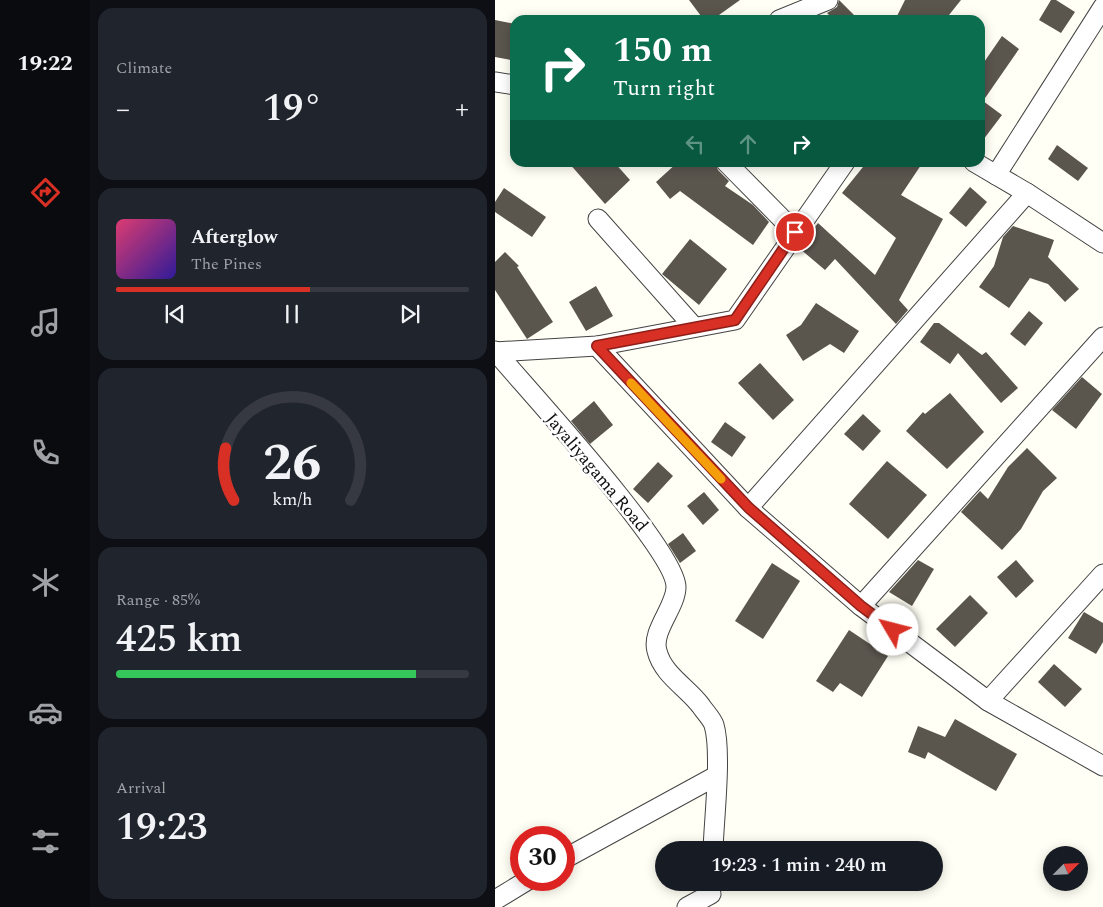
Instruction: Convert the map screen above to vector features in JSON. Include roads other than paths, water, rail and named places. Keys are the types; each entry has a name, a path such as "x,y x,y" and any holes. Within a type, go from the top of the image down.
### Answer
{"street":[{"path":"791,15 828,0"},
{"path":"996,175 1103,7"},
{"path":"495,82 510,84"},
{"path":"731,167 795,232"},
{"path":"495,351 597,346 735,320 841,167"},
{"path":"982,167 1027,193 1103,243"},
{"path":"749,508 1027,193"},
{"path":"598,219 694,327"},
{"path":"861,606 1103,337"},
{"path":"597,346 749,508 861,606 988,701 1103,766"},
{"name":"Jayaliyagama Road","path":"495,351 641,522 671,571 676,587 658,636 656,650 665,670 700,705 714,725 716,776 713,841"},
{"path":"988,701 1103,574"},
{"path":"575,853 716,776"},
{"path":"495,900 510,891"},
{"path":"687,907 711,894"}]}
